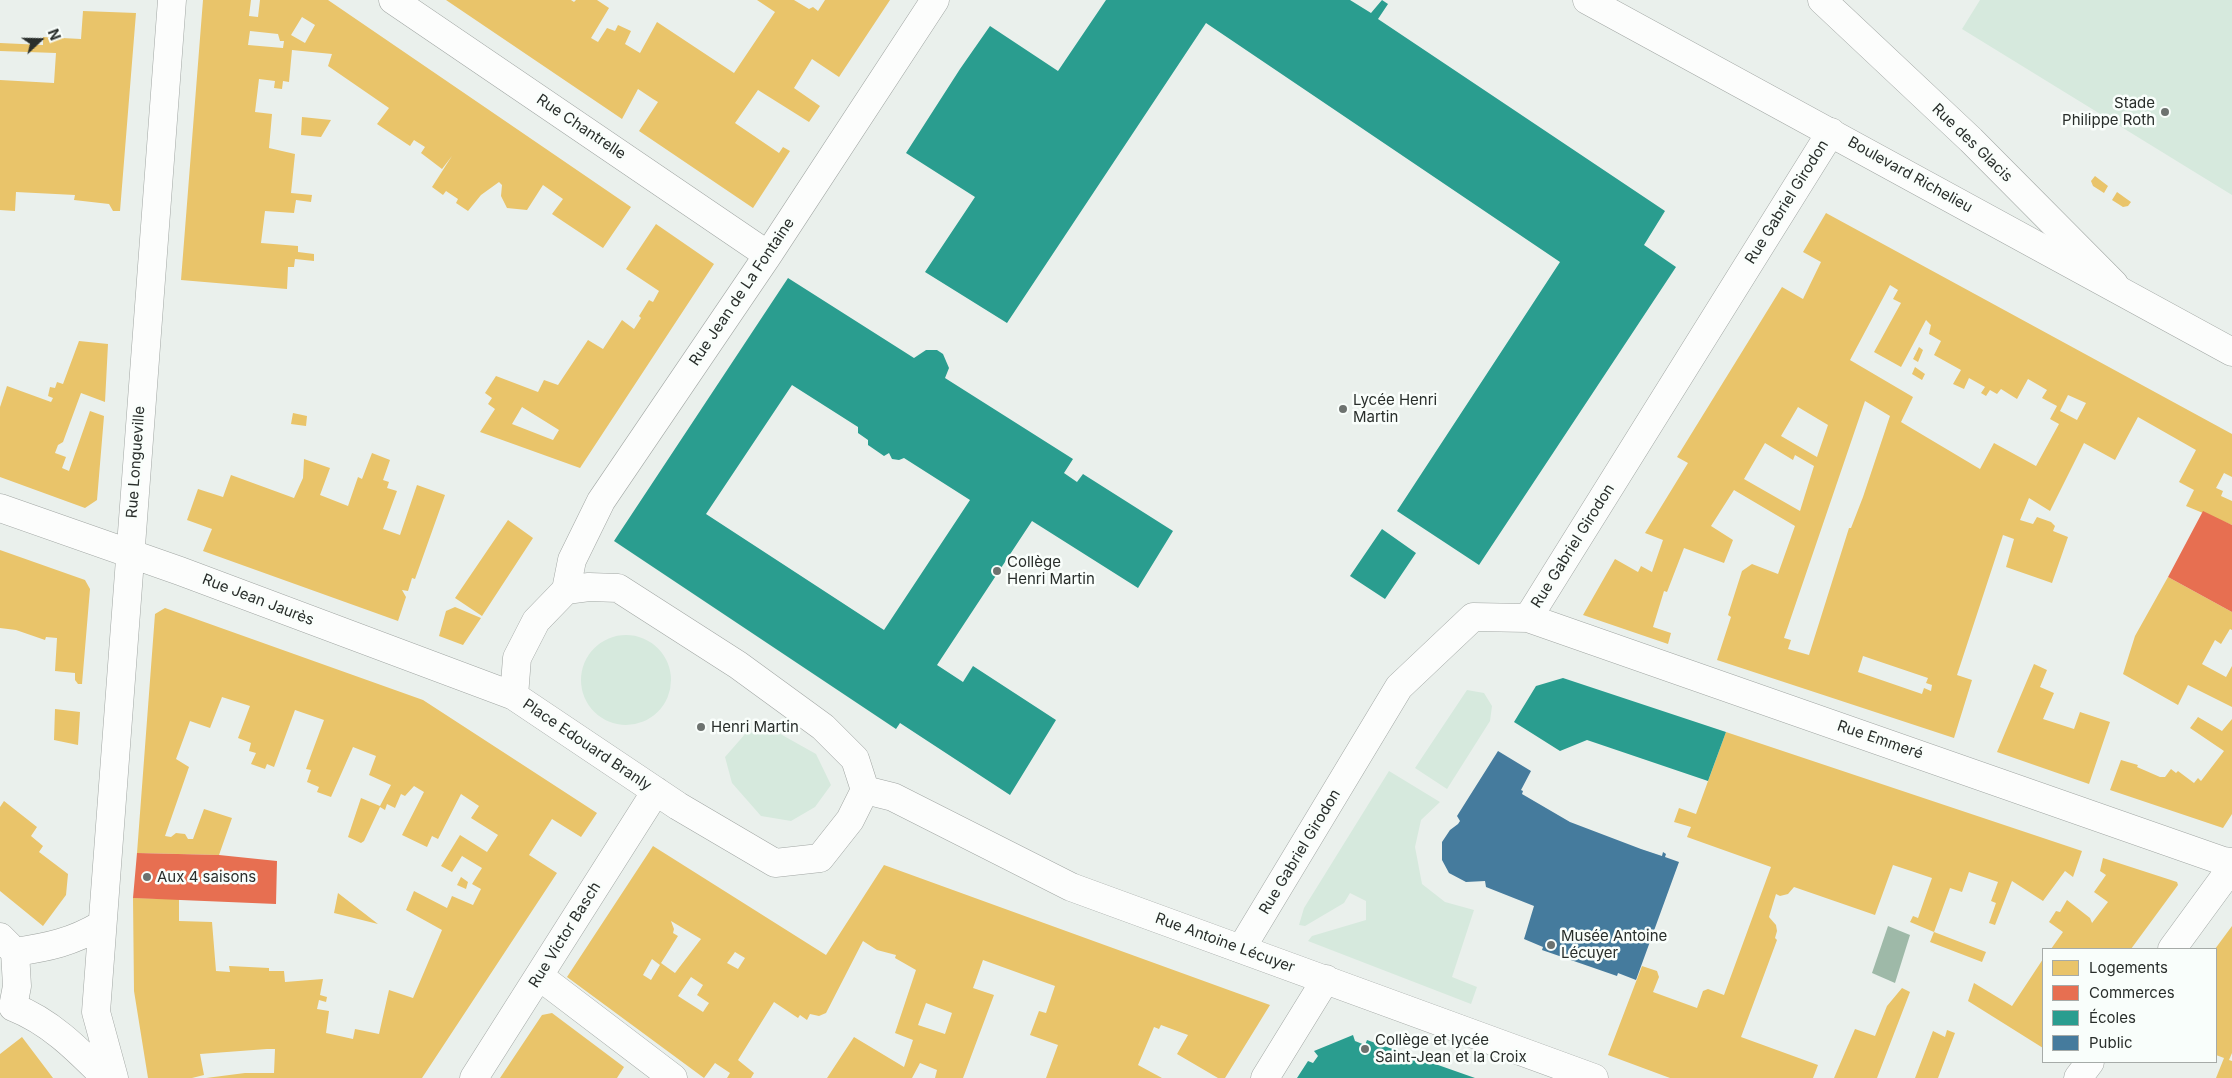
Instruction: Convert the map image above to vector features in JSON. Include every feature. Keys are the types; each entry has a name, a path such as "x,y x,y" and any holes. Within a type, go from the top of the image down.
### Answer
{"street":[{"name":"Rue Longueville","path":"114,1078 96,1012 101,925 172,0"},
{"name":"Rue Chantrelle","path":"393,0 768,255"},
{"name":"Rue Jean de La Fontaine","path":"566,590 572,560 601,501 768,255 935,0"},
{"name":"Boulevard Richelieu","path":"1587,0 2232,352"},
{"name":"Rue des Glacis","path":"1822,0 1970,140 2118,289"},
{"name":"Rue Gabriel Girodon","path":"1241,949 1399,687 1473,617 1528,618 1831,132"},
{"name":"Rue Jean Jaurès","path":"0,508 180,571 514,696"},
{"path":"566,590 589,587 618,588 738,664 823,728 836,740 855,759 865,790"},
{"name":"Place Edouard Branly","path":"566,590 536,621 517,658 514,696 656,791 775,863 820,858 850,820 865,790"},
{"name":"Rue Emmeré","path":"1528,618 2223,861 2232,862"},
{"name":"Rue Antoine Lécuyer","path":"865,790 893,797 1071,887 1594,1078"},
{"name":"Rue Victor Basch","path":"474,1078 656,791"},
{"path":"2173,948 2232,867"},
{"path":"101,925 78,938 52,947 8,945 17,986 7,1012 29,1013 65,1037 106,1078"},
{"path":"539,976 673,1078"},
{"path":"1265,1078 1326,979"},
{"path":"2078,1078 2089,1063"}],"shaded area":[{"name":"Stade Philippe Roth","path":"1980,0 2232,0 2232,195 1962,29"},
{"path":"626,635 643,638 658,648 668,663 671,680 668,697 658,712 643,722 626,725 609,722 594,712 584,697 581,680 584,663 594,648 609,638"},
{"path":"1467,690 1484,693 1492,706 1490,721 1447,789 1415,768"},
{"path":"775,731 816,754 831,785 815,807 791,821 761,816 732,783 725,757 746,733"},
{"path":"1389,771 1440,802 1421,820 1415,847 1422,884 1445,902 1474,910 1452,977 1477,987 1471,1004 1308,941 1312,936 1366,920 1366,901 1350,893 1344,903 1305,926 1299,925 1304,908"},
{"path":"1888,926 1910,935 1895,983 1872,973"}],"building: Logements":[{"path":"203,0 251,0 249,16 258,17 260,0 328,0 631,207 603,248 552,214 563,199 543,185 527,210 507,208 501,196 502,185 499,182 481,195 468,211 456,203 458,199 446,191 443,195 432,187 452,156 442,169 421,153 425,147 414,140 410,146 377,124 389,108 328,66 332,54 292,50 289,82 283,81 282,89 274,88 275,81 259,79 255,112 272,114 269,148 295,154 291,193 312,195 311,202 296,200 294,213 265,211 261,243 298,246 298,252 314,254 314,261 295,259 294,267 288,267 287,289 181,280","holes":["302,17 315,25 305,43 291,35","250,31 278,34 280,41 284,41 283,48 248,45"]},
{"path":"446,0 571,0 574,2 576,0 597,0 609,8 591,38 598,42 607,28 615,31 618,25 631,31 625,44 640,53 657,22 734,73 775,12 757,0 794,0 809,9 813,7 818,11 825,0 890,0 839,77 812,59 794,88 820,106 809,122 758,90 735,123 779,153 783,147 790,151 753,208 639,131 658,102 638,89 622,119"},
{"path":"83,11 136,13 120,211 113,211 109,204 74,200 75,195 16,192 15,211 0,210 0,80 54,83 56,53 0,51 0,43 43,45 43,37 81,39"},
{"path":"302,117 331,120 321,137 301,135"},
{"path":"2095,176 2108,186 2104,193 2093,186 2091,181"},
{"path":"2117,192 2131,202 2128,206 2123,207 2112,200"},
{"path":"1826,213 2232,434 2232,477 2224,473 2216,488 2223,491 2221,496 2232,501 2232,525 2186,506 2194,490 2179,482 2196,450 2138,417 2115,460 2084,443 2050,511 2029,498 2020,520 2033,524 2037,517 2051,522 2055,526 2053,531 2068,537 2052,583 2006,567 2014,539 2003,535 1957,675 1972,680 1954,738 1717,660 1731,617 1728,615 1742,571 1752,564 1778,574 1795,526 1734,490 1711,526 1733,540 1724,563 1684,548 1667,592 1664,591 1653,627 1671,633 1668,644 1583,615 1615,559 1638,572 1641,566 1652,572 1663,540 1645,533 1688,463 1677,457 1782,287 1803,299 1821,262 1803,252","holes":["1890,285 1898,290 1893,299 1901,303 1874,352 1901,367 1926,320 1931,325 1929,334 1941,341 1934,355 1961,370 1953,384 1964,389 1969,378 1985,387 1981,393 1986,396 1990,390 1997,394 2001,389 2017,399 2028,379 2047,390 2042,398 2057,406 2050,419 2059,424 2036,466 1994,443 1980,469 1901,422 1913,397 1850,360","2068,395 2086,403 2077,420 2060,411","1865,401 1890,416 1863,497 1851,528 1849,528 1809,655 1788,649 1791,640 1784,638","1798,407 1828,425 1817,457 1781,436","1765,443 1793,460 1795,455 1814,466 1800,511 1744,479","1863,656 1928,678 1926,683 1932,685 1931,691 1924,688 1922,694 1858,672"]},
{"path":"656,224 714,264 580,468 480,432 495,409 488,404 492,398 485,393 496,376 538,392 544,380 558,385 588,340 603,349 622,320 634,329 641,318 639,316 649,300 653,302 659,291 626,269","holes":["522,407 559,430 553,440 512,424"]},
{"path":"79,341 108,344 105,402 81,393 63,442 58,445 55,453 66,457 62,468 69,471 90,411 104,416 97,500 85,508 0,477 0,407 7,386 51,402 53,398 48,396 50,387 55,388 57,382 63,384"},
{"path":"1919,347 1923,350 1918,362 1913,359"},
{"path":"1915,367 1925,374 1922,380 1912,374"},
{"path":"293,413 307,416 306,426 291,424"},
{"path":"372,453 390,460 383,480 389,482 387,488 397,491 383,529 400,535 417,485 445,495 415,579 412,578 408,591 402,590 406,597 398,621 203,551 212,529 187,520 198,489 223,497 231,475 294,498 303,478 304,459 330,468 320,495 348,506 358,477 362,479"},
{"path":"508,520 533,538 482,616 455,598"},
{"path":"0,550 85,580 90,589 82,684 78,684 75,680 75,673 55,671 57,638 46,637 45,640 16,630 0,628"},
{"path":"2168,577 2232,612 2232,630 2230,629 2221,644 2215,640 2202,664 2226,677 2232,666 2232,707 2188,685 2178,705 2123,674 2135,636"},
{"path":"455,607 481,618 463,645 439,636 446,611"},
{"path":"165,608 423,700 597,813 581,837 552,819 529,855 557,873 422,1078 206,1078 245,1073 274,1073 275,1049 267,1049 200,1054 204,1075 192,1078 148,1078 134,991 133,898 179,899 179,921 212,922 216,971 230,972 229,966 269,968 269,971 284,971 285,982 323,979 320,995 327,997 326,1002 319,1000 317,1009 329,1011 326,1033 353,1039 355,1029 379,1034 389,990 413,998 442,930 406,910 414,891 447,908 452,896 473,905 481,889 472,884 482,868 462,856 452,872 441,866 460,835 487,852 498,835 471,818 479,806 461,794 438,839 432,836 427,847 402,835 424,792 414,786 405,796 401,794 395,808 387,804 385,810 380,807 364,841 361,843 348,837 361,798 380,806 391,785 369,775 376,756 353,747 331,797 317,792 319,787 307,782 311,770 306,769 324,720 295,710 274,767 267,764 265,769 251,764 256,753 249,751 251,743 238,738 250,706 222,697 210,728 190,721 176,759 189,767 165,836 171,837 176,833 185,834 188,839 193,839 204,809 232,818 219,855 137,853 155,614"},
{"path":"2034,664 2047,670 2040,687 2054,693 2043,719 2074,729 2080,712 2110,722 2089,784 1997,752"},
{"path":"55,709 80,712 78,745 54,740"},
{"path":"2198,717 2222,731 2232,719 2232,814 2223,828 2110,790 2121,760 2138,765 2137,767 2160,777 2165,777 2171,769 2176,773 2178,771 2194,783 2198,778 2201,781 2224,751 2190,728"},
{"path":"1726,732 2082,851 2073,877 2065,871 2043,901 2012,881 1995,925 1989,923 1996,903 1991,901 1998,882 1969,872 1962,892 1950,888 1934,932 1910,922 1913,916 1918,918 1932,878 1893,865 1875,915 1794,887 1788,894 1780,896 1776,894 1769,917 1776,925 1775,938 1777,940 1741,1037 1818,1065 1813,1078 1670,1078 1608,1055 1642,966 1657,971 1659,977 1653,992 1697,1008 1703,991 1708,989 1724,995 1771,867 1687,837 1691,827 1674,822 1679,808 1696,814"},
{"path":"4,801 37,827 31,836 43,846 39,852 68,874 66,895 43,926 0,891 0,807"},
{"path":"653,846 826,955 884,865 1270,1005 1225,1078 1218,1078 1177,1054 1188,1035 1161,1025 1159,1029 1154,1027 1138,1065 1162,1078 1046,1078 1058,1045 1030,1035 1039,1011 1046,1013 1055,986 983,960 973,988 994,995 963,1078 935,1078 937,1070 920,1063 912,1078 827,1078 854,1037 904,1067 913,1040 895,1033 916,970 895,958 896,955 877,950 863,941 826,1013 819,1016 810,1014 807,1020 800,1015 798,1018 774,1002 738,1060 754,1073 751,1078 727,1078 730,1073 715,1063 704,1078 567,977","holes":["671,921 701,939 675,973 661,963 678,936 673,933 674,929","735,952 745,958 738,969 727,963","652,959 660,965 651,980 643,975","691,977 703,985 697,995 709,1003 703,1012 678,996","926,1003 952,1013 945,1034 918,1025"]},
{"path":"2103,858 2177,882 2178,885 2132,948 2052,948 2063,932 2049,922 2056,911 2060,912 2067,900 2090,918 2092,923 2108,902 2094,892 2106,875 2100,871"},
{"path":"461,877 468,882 466,889 457,885"},
{"path":"338,893 378,924 334,913"},
{"path":"2232,926 2232,1053 2229,1060 2232,1061 2232,1078 2216,1078 2224,1058 2217,1055 2216,948"},
{"path":"1934,932 1986,952 1982,962 1930,942"},
{"path":"2042,961 2042,1047 1968,1001 1974,983 2012,1006"},
{"path":"1902,988 1910,992 1877,1078 1834,1078 1855,1029 1875,1036 1887,1006"},
{"path":"552,1013 624,1067 617,1078 500,1078 542,1015"},
{"path":"1947,1030 1955,1033 1938,1078 1915,1078 1933,1031 1945,1037"},
{"path":"22,1037 53,1078 0,1078 0,1054"}],"building: Commerces":[{"path":"2203,511 2232,525 2232,612 2168,577"},
{"path":"137,853 219,855 277,861 276,904 133,898"}],"building: Écoles":[{"path":"1106,0 1350,0 1371,13 1382,0 1388,4 1378,19 1665,211 1644,245 1676,267 1479,565 1397,511 1560,262 1206,23 1007,323 925,272 975,197 906,153 960,69 990,26 1058,71"},
{"path":"788,278 914,358 926,350 937,350 943,354 949,368 945,378 1073,459 1064,473 1077,482 1083,474 1173,531 1138,588 1032,521 937,665 963,682 973,666 1056,720 1010,795 900,723 896,729 614,541","holes":["792,385 858,427 858,433 868,440 868,445 884,456 889,453 892,459 899,460 904,458 970,500 884,630 706,514"]},
{"path":"1382,529 1416,553 1385,599 1350,576"},
{"path":"1563,678 1726,732 1708,781 1587,740 1560,751 1514,722 1536,686"},
{"name":"Collège et lycée Saint-Jean et la Croix","path":"1353,1035 1355,1041 1365,1045 1367,1040 1475,1078 1297,1078 1308,1061 1313,1063 1318,1056 1314,1051"}],"building: Public":[{"path":"1498,751 1531,771 1521,790 1523,791 1522,794 1570,822 1662,856 1663,852 1666,854 1665,857 1679,862 1636,980 1618,973 1617,976 1542,950 1543,947 1524,939 1534,906 1486,887 1485,881 1466,882 1449,873 1442,860 1442,842 1450,830 1460,821 1457,816"}],"place":[{"name":"Stade Philippe Roth","path":"2165,112"},
{"name":"Lycée Henri Martin","path":"1343,409"},
{"name":"Collège Henri Martin","path":"997,571"},
{"name":"Henri Martin","path":"701,727"},
{"name":"Aux 4 saisons","path":"147,877"},
{"name":"Musée Antoine Lécuyer","path":"1551,945"},
{"name":"Collège et lycée Saint-Jean et la Croix","path":"1365,1049"}]}
